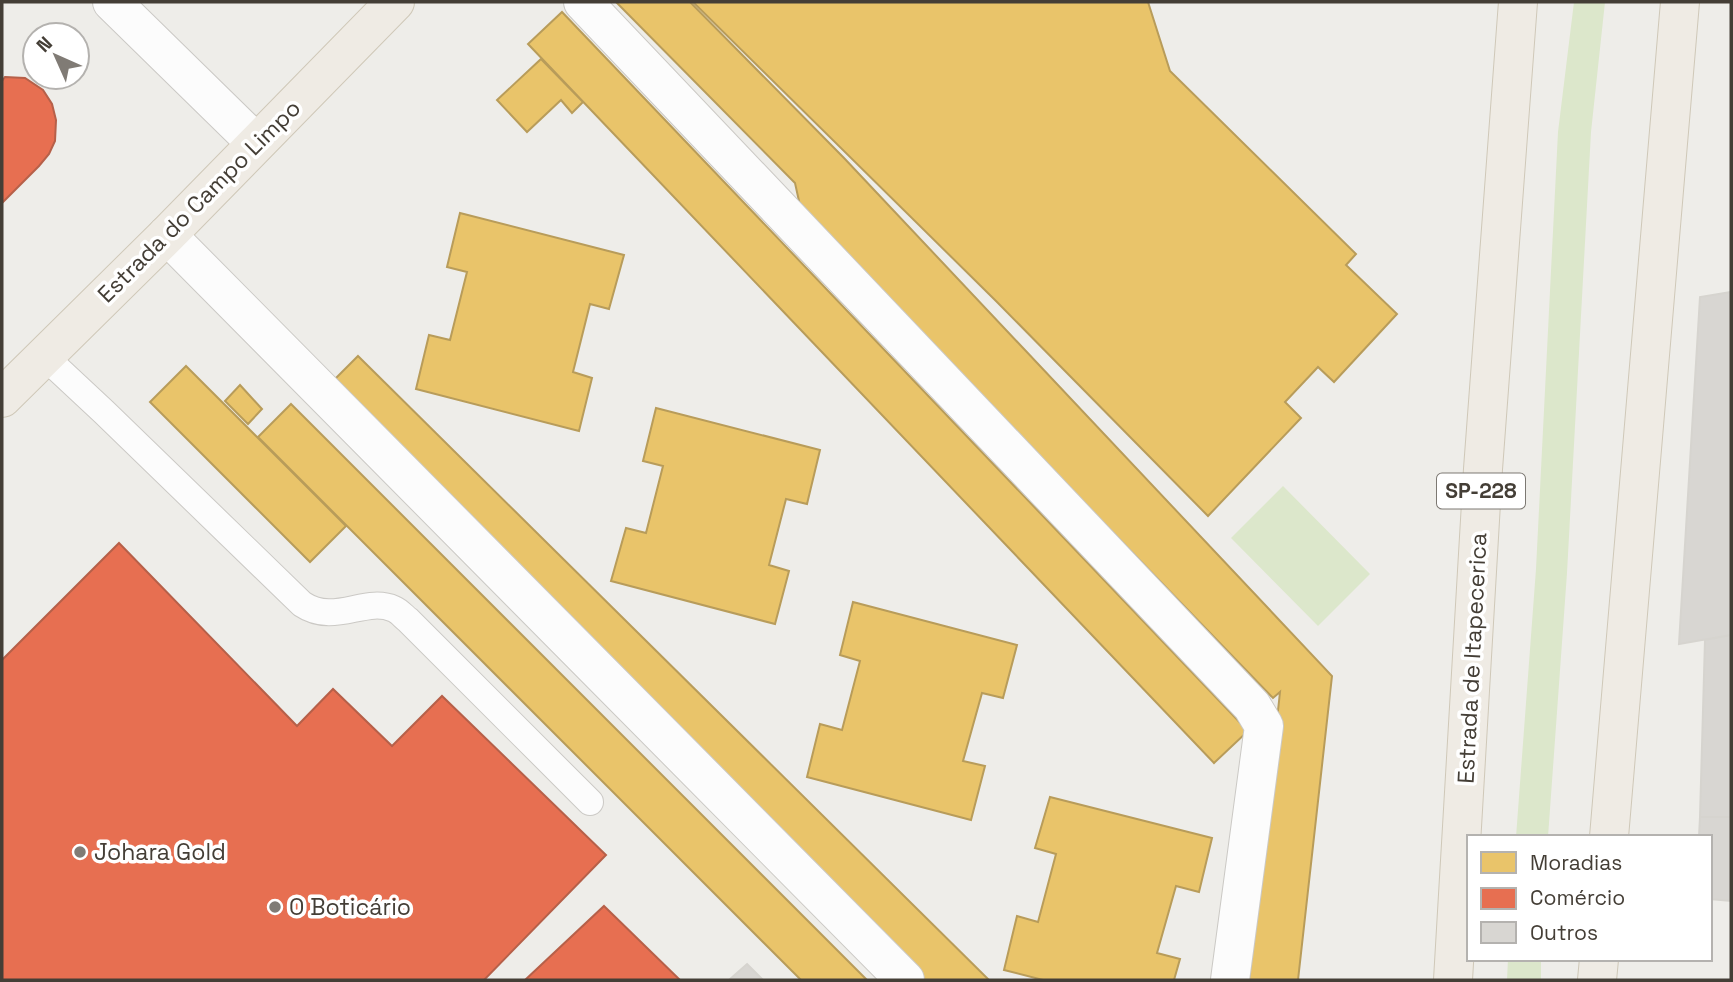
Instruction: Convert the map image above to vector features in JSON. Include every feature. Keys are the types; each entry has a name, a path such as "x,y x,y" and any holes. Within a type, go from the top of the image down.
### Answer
{"main road":[{"name":"Estrada do Campo Limpo","path":"2,398 167,235 395,2"},
{"name":"Estrada de Itapecerica","path":"1453,980 1483,469 1518,2"},
{"path":"1609,835 1680,2"},
{"path":"1597,980 1599,961"}],"street":[{"path":"112,2 256,143"},
{"path":"583,2 1252,706 1264,726 1230,980"},
{"path":"167,235 905,980"}],"lane":[{"path":"44,356 302,604 320,612 333,613 372,607 395,610 590,803"}],"green space":[{"path":"1574,2 1605,2 1591,132 1567,573 1548,835 1516,835 1536,569 1558,132"},
{"path":"1283,486 1370,574 1318,626 1231,538"},
{"path":"1508,961 1541,961 1541,980 1507,980"}],"building: Moradias":[{"path":"616,2 690,2 844,158 1332,676 1298,980 1249,980 1280,692 1273,698 801,210 795,183"},
{"path":"693,2 1148,2 1170,71 1356,254 1346,265 1397,314 1334,382 1318,367 1285,402 1301,418 1208,516 996,301"},
{"path":"562,12 1248,731 1214,763 528,44"},
{"path":"541,59 583,102 572,113 561,100 527,132 497,100"},
{"path":"460,213 624,255 609,309 590,304 573,372 592,378 579,431 416,389 429,335 450,340 467,272 447,267"},
{"path":"358,356 989,980 924,980 326,388"},
{"path":"186,366 346,526 310,562 150,402"},
{"path":"240,385 262,409 248,424 225,401"},
{"path":"291,404 867,980 801,980 258,437"},
{"path":"656,408 820,450 807,504 786,499 769,565 789,571 775,624 611,581 626,528 646,533 663,466 643,461"},
{"path":"853,602 1017,645 1003,698 982,693 963,761 985,766 971,820 807,777 820,724 842,730 860,661 840,655"},
{"path":"1050,797 1212,838 1199,892 1176,886 1157,953 1180,959 1174,980 1043,980 1004,970 1017,916 1038,922 1056,854 1035,848"}],"building: Comércio":[{"path":"5,77 21,78 21,91 44,91 52,104 56,120 55,141 49,154 2,203 2,81"},
{"path":"119,543 297,726 333,689 392,746 442,696 606,855 484,980 2,980 2,660"},
{"path":"604,906 680,980 525,980"}],"building: Outros":[{"path":"1731,292 1731,635 1679,644 1700,297"},
{"path":"1731,635 1731,817 1700,817 1705,640"},
{"path":"1700,817 1731,817 1731,901 1712,899 1712,835 1699,835"},
{"path":"747,964 763,980 729,980"}],"place":[{"name":"Johara Gold","path":"80,852"},
{"name":"O Boticário","path":"275,907"}]}
